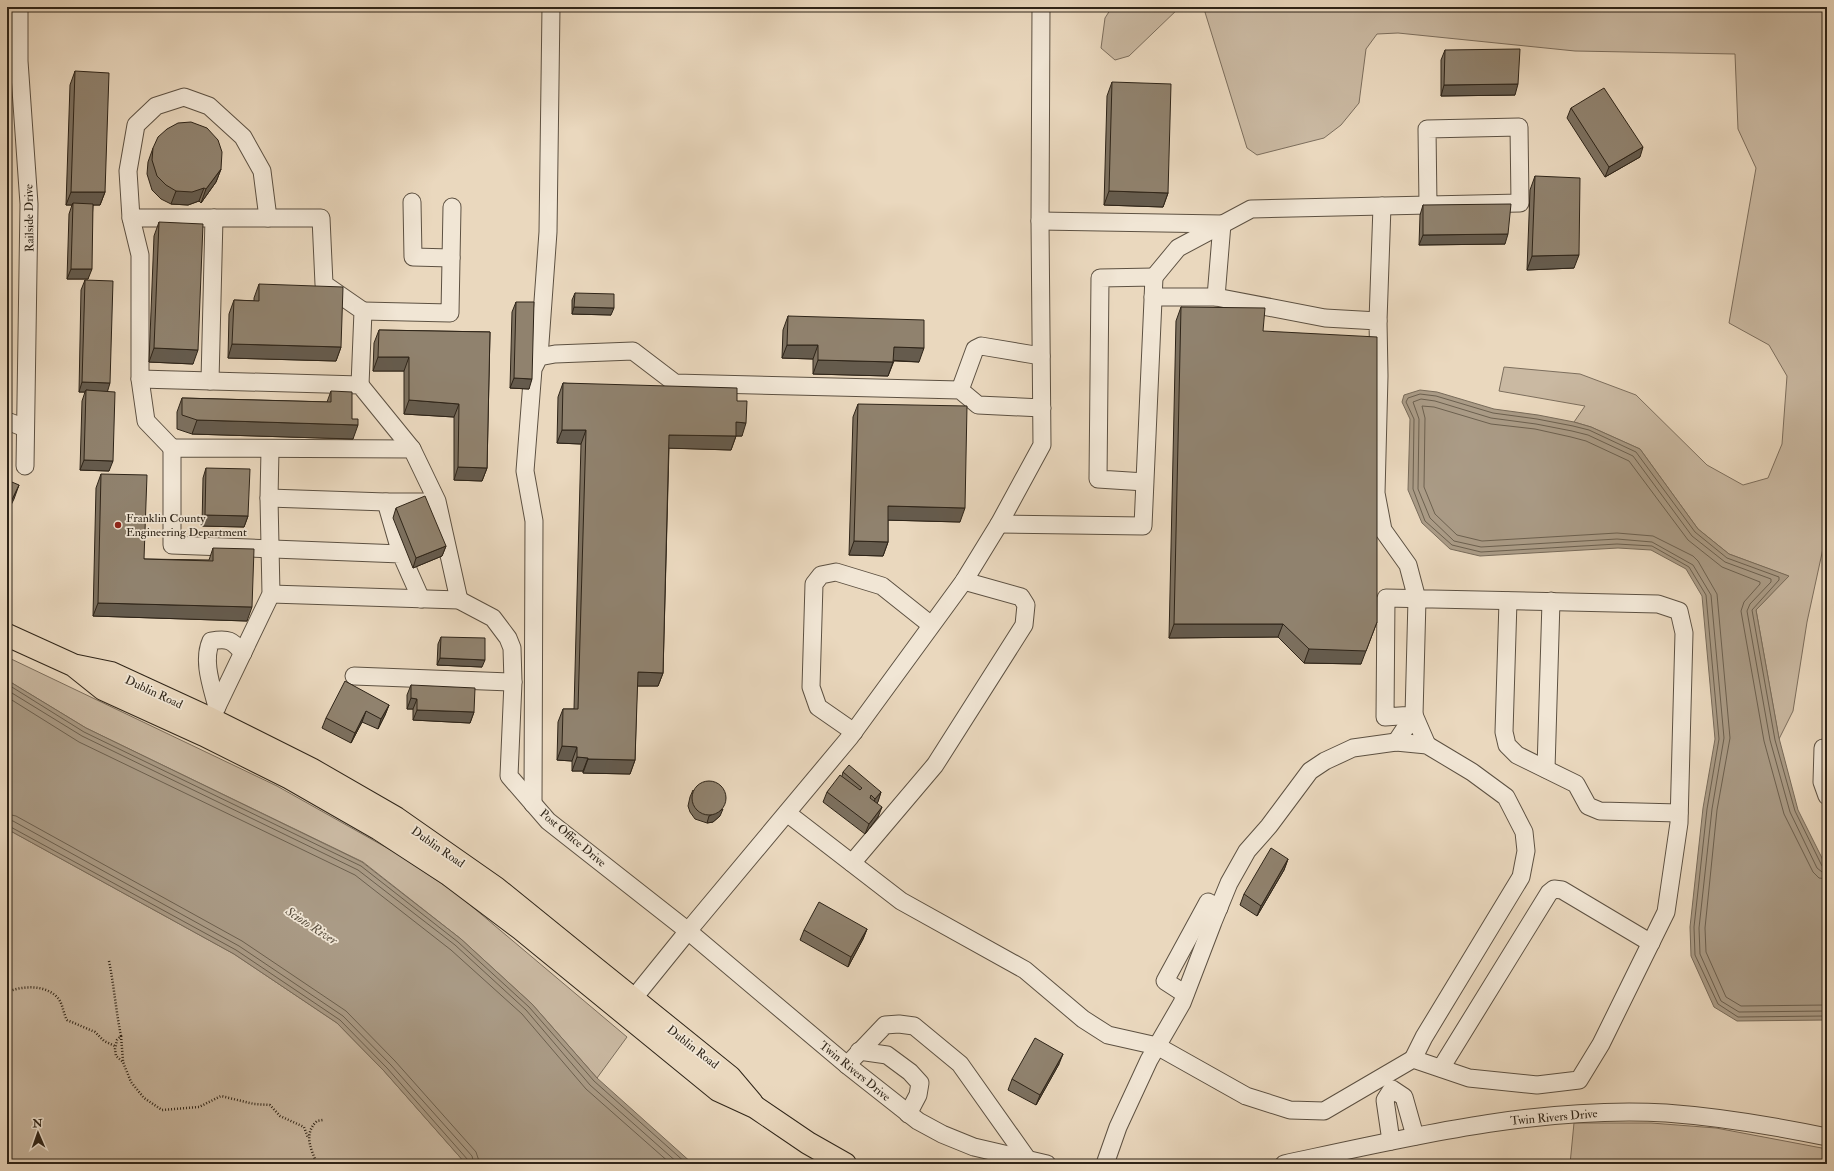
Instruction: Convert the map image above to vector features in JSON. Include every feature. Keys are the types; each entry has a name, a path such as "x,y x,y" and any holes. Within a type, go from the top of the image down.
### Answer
{"main road":[{"name":"Dublin Road","path":"7,635 73,665 111,672 214,713 396,818 496,888 730,1077 755,1107"},
{"name":"Dublin Road","path":"73,665 103,689 204,735 290,778 379,829 448,874 520,929 718,1090 755,1107 808,1143 845,1164"}],"street":[{"name":"Railside Drive","path":"19,7 19,61 29,204 25,466"},
{"path":"533,804 534,521 525,471 532,369 539,357 548,232 551,7"},
{"path":"633,999 854,732 964,581 999,524 1042,445 1040,221 1041,7"},
{"path":"268,218 262,171 243,137 209,106 184,97 156,106 136,125 128,171 131,218 140,255 140,379 146,421 172,448 172,545 402,554"},
{"path":"999,524 1143,526 1154,277 1178,248 1251,209 1520,203 1519,127 1427,129 1428,205"},
{"path":"412,202 413,257 451,258"},
{"path":"1382,206 1378,321 1379,376 1376,493 1383,530 1408,565 1417,599 1414,715 1427,745"},
{"path":"131,218 321,218 324,284 363,311 450,313 452,207"},
{"path":"210,381 214,218"},
{"path":"1040,221 1222,224"},
{"path":"1216,297 1222,224"},
{"path":"1145,482 1098,479 1100,278 1154,277"},
{"path":"1153,296 1216,297 1325,318 1378,321"},
{"path":"271,594 459,600 437,502 412,449 360,385 363,311"},
{"path":"960,390 975,349 981,346 1041,356"},
{"path":"539,357 556,354 633,351 675,383 960,390 978,405 1042,408"},
{"path":"140,379 360,385"},
{"path":"7,421 25,428"},
{"path":"172,448 270,450 412,449"},
{"path":"214,713 271,594 269,498 270,450"},
{"path":"269,498 386,502 437,502"},
{"path":"386,502 402,554 421,599"},
{"path":"854,732 818,707 811,687 814,584 821,575 836,572 882,586 932,625"},
{"path":"852,863 935,765 1001,664 1024,625 1026,605 1021,597 964,581"},
{"path":"1413,1059 1469,1078 1531,1084 1580,1080 1601,1044 1666,912 1679,813 1684,633 1679,611 1658,604 1386,598 1385,717 1414,715"},
{"name":"Post Office Drive","path":"459,600 493,618 508,638 512,648 513,682 509,776 548,821 688,931"},
{"path":"1508,601 1504,732 1507,746 1517,755 1576,784 1588,806 1600,811 1679,813"},
{"path":"1546,768 1551,601"},
{"path":"214,713 207,660 207,650 211,641 223,639 234,643 243,653"},
{"path":"354,676 513,682"},
{"path":"1396,742 1414,715"},
{"path":"787,813 900,901 1025,970 1083,1019 1108,1035 1157,1046 1246,1096 1290,1110 1324,1111 1388,1082 1413,1059 1424,1037 1521,877 1526,851 1524,832 1506,797 1472,772 1427,745 1396,742 1353,748 1325,761 1310,771 1269,826 1247,850 1219,908 1185,994 1157,1046 1118,1127 1104,1164"},
{"path":"1823,748 1822,782 1827,796"},
{"path":"1441,1068 1549,893 1554,890 1562,890 1651,943"},
{"path":"1185,994 1165,981 1208,902 1219,908"},
{"name":"Twin Rivers Drive","path":"688,931 846,1065 908,1114 942,1134 974,1147 1047,1164"},
{"path":"846,1065 885,1025 899,1024 914,1026 960,1064 1028,1160"},
{"path":"859,1051 887,1055 910,1072 920,1083 918,1095 908,1114"},
{"path":"1388,1082 1404,1097 1415,1136"},
{"path":"1388,1082 1386,1100 1391,1141"},
{"name":"Twin Rivers Drive","path":"1284,1164 1415,1136 1482,1124 1543,1117 1606,1113 1665,1113 1728,1119 1827,1137"}],"path":[{"path":"109,961 114,989 116,1014 121,1036 123,1062 131,1082 144,1098 162,1110 199,1107 221,1096 254,1104 270,1105 280,1116 304,1127 317,1164"},
{"path":"7,992 16,989 38,987 50,992 58,998 67,1020 95,1032 104,1041 115,1046"},
{"path":"121,1036 117,1040 115,1046 116,1056 123,1062"},
{"path":"308,1138 312,1125 317,1121 323,1120"}],"shaded area":[{"path":"1112,7 1180,7 1129,56 1115,60 1101,48 1105,18"},
{"path":"1200,7 1827,7 1827,530 1807,622 1793,711 1779,739 1756,610 1788,576 1729,554 1698,529 1640,449 1591,427 1574,422 1585,406 1499,391 1504,367 1580,374 1636,395 1707,465 1743,485 1768,478 1782,444 1787,376 1769,345 1729,323 1756,168 1738,129 1735,54 1575,51 1398,33 1377,34 1366,49 1359,103 1341,125 1324,138 1257,155 1247,148 1204,9"},
{"path":"7,657 277,786 396,853 456,893 627,1037 597,1078 532,1004 461,939 363,862 86,728 7,680"},
{"path":"7,829 234,954 337,1023 384,1071 466,1164 7,1164"},
{"path":"1574,1123 1651,1123 1716,1128 1827,1149 1827,1164 1570,1164"}],"water":[{"path":"1420,390 1437,392 1494,409 1574,422 1591,427 1640,449 1698,529 1729,554 1789,576 1756,610 1779,738 1798,810 1827,868 1827,1020 1737,1021 1714,1007 1691,956 1690,927 1703,808 1715,739 1702,596 1686,569 1651,550 1618,548 1480,556 1450,549 1422,523 1408,490 1410,419 1402,402 1404,395"},
{"name":"Scioto River","path":"7,680 86,728 362,862 461,939 532,1004 597,1078 693,1164 466,1164 384,1071 337,1023 234,954 7,829"}],"building":[{"path":"1520,49 1518,84 1444,85 1445,50"},
{"path":"75,71 109,73 105,192 71,192"},
{"path":"1112,82 1171,84 1168,193 1109,191"},
{"path":"1604,88 1643,147 1609,167 1571,108"},
{"path":"191,122 207,128 218,140 222,152 221,169 206,189 204,188 192,192 176,191 166,185 157,176 152,160 153,148 158,137 167,129 178,123"},
{"path":"1535,176 1580,178 1579,255 1532,256"},
{"path":"73,203 93,204 92,269 71,269"},
{"path":"1511,204 1508,234 1423,235 1423,205"},
{"path":"159,222 203,224 198,350 154,348"},
{"path":"85,280 113,281 110,383 82,382"},
{"path":"259,284 343,287 341,347 232,344 234,300 259,301"},
{"path":"575,293 614,294 614,308 574,307"},
{"path":"516,302 534,302 532,379 514,378"},
{"path":"1181,307 1265,308 1263,331 1377,337 1377,622 1366,651 1309,649 1283,624 1174,624"},
{"path":"788,316 924,320 924,348 894,347 893,362 818,360 818,345 787,345"},
{"path":"379,330 490,332 487,468 458,467 459,404 409,400 409,357 378,357"},
{"path":"563,383 737,388 737,401 747,401 746,423 736,422 736,436 669,435 663,673 638,672 635,760 588,759 577,757 577,747 562,746 563,709 578,709 586,430 562,430"},
{"path":"86,390 115,392 113,461 84,460"},
{"path":"331,391 352,392 352,419 358,419 358,425 197,420 182,415 182,398 331,402"},
{"path":"858,404 967,406 965,508 888,506 888,542 854,541"},
{"name":"Franklin County Engineering Department","path":"206,468 250,469 248,516 205,515"},
{"name":"Franklin County Engineering Department","path":"101,474 147,475 144,559 213,561 213,548 254,549 252,607 98,603"},
{"path":"7,480 19,485 7,510"},
{"path":"425,496 446,546 416,558 396,508"},
{"path":"441,637 485,638 485,660 440,658"},
{"path":"345,681 389,705 381,719 366,711 355,733 326,718"},
{"path":"411,685 475,688 474,712 417,710 417,699 411,698"},
{"path":"849,765 881,792 875,799 871,795 870,798 882,807 869,824 827,792 840,775 860,790 862,788 843,772"},
{"path":"706,781 712,781 716,782 723,788 726,798 725,805 719,812 712,815 706,815 702,814 695,808 692,801 692,795 693,791 699,784"},
{"path":"1271,848 1288,859 1261,906 1244,894"},
{"path":"819,902 867,929 851,957 804,930"},
{"path":"1035,1038 1063,1054 1040,1095 1012,1079"}],"place":[{"name":"Franklin County Engineering Department","path":"118,525"}]}
